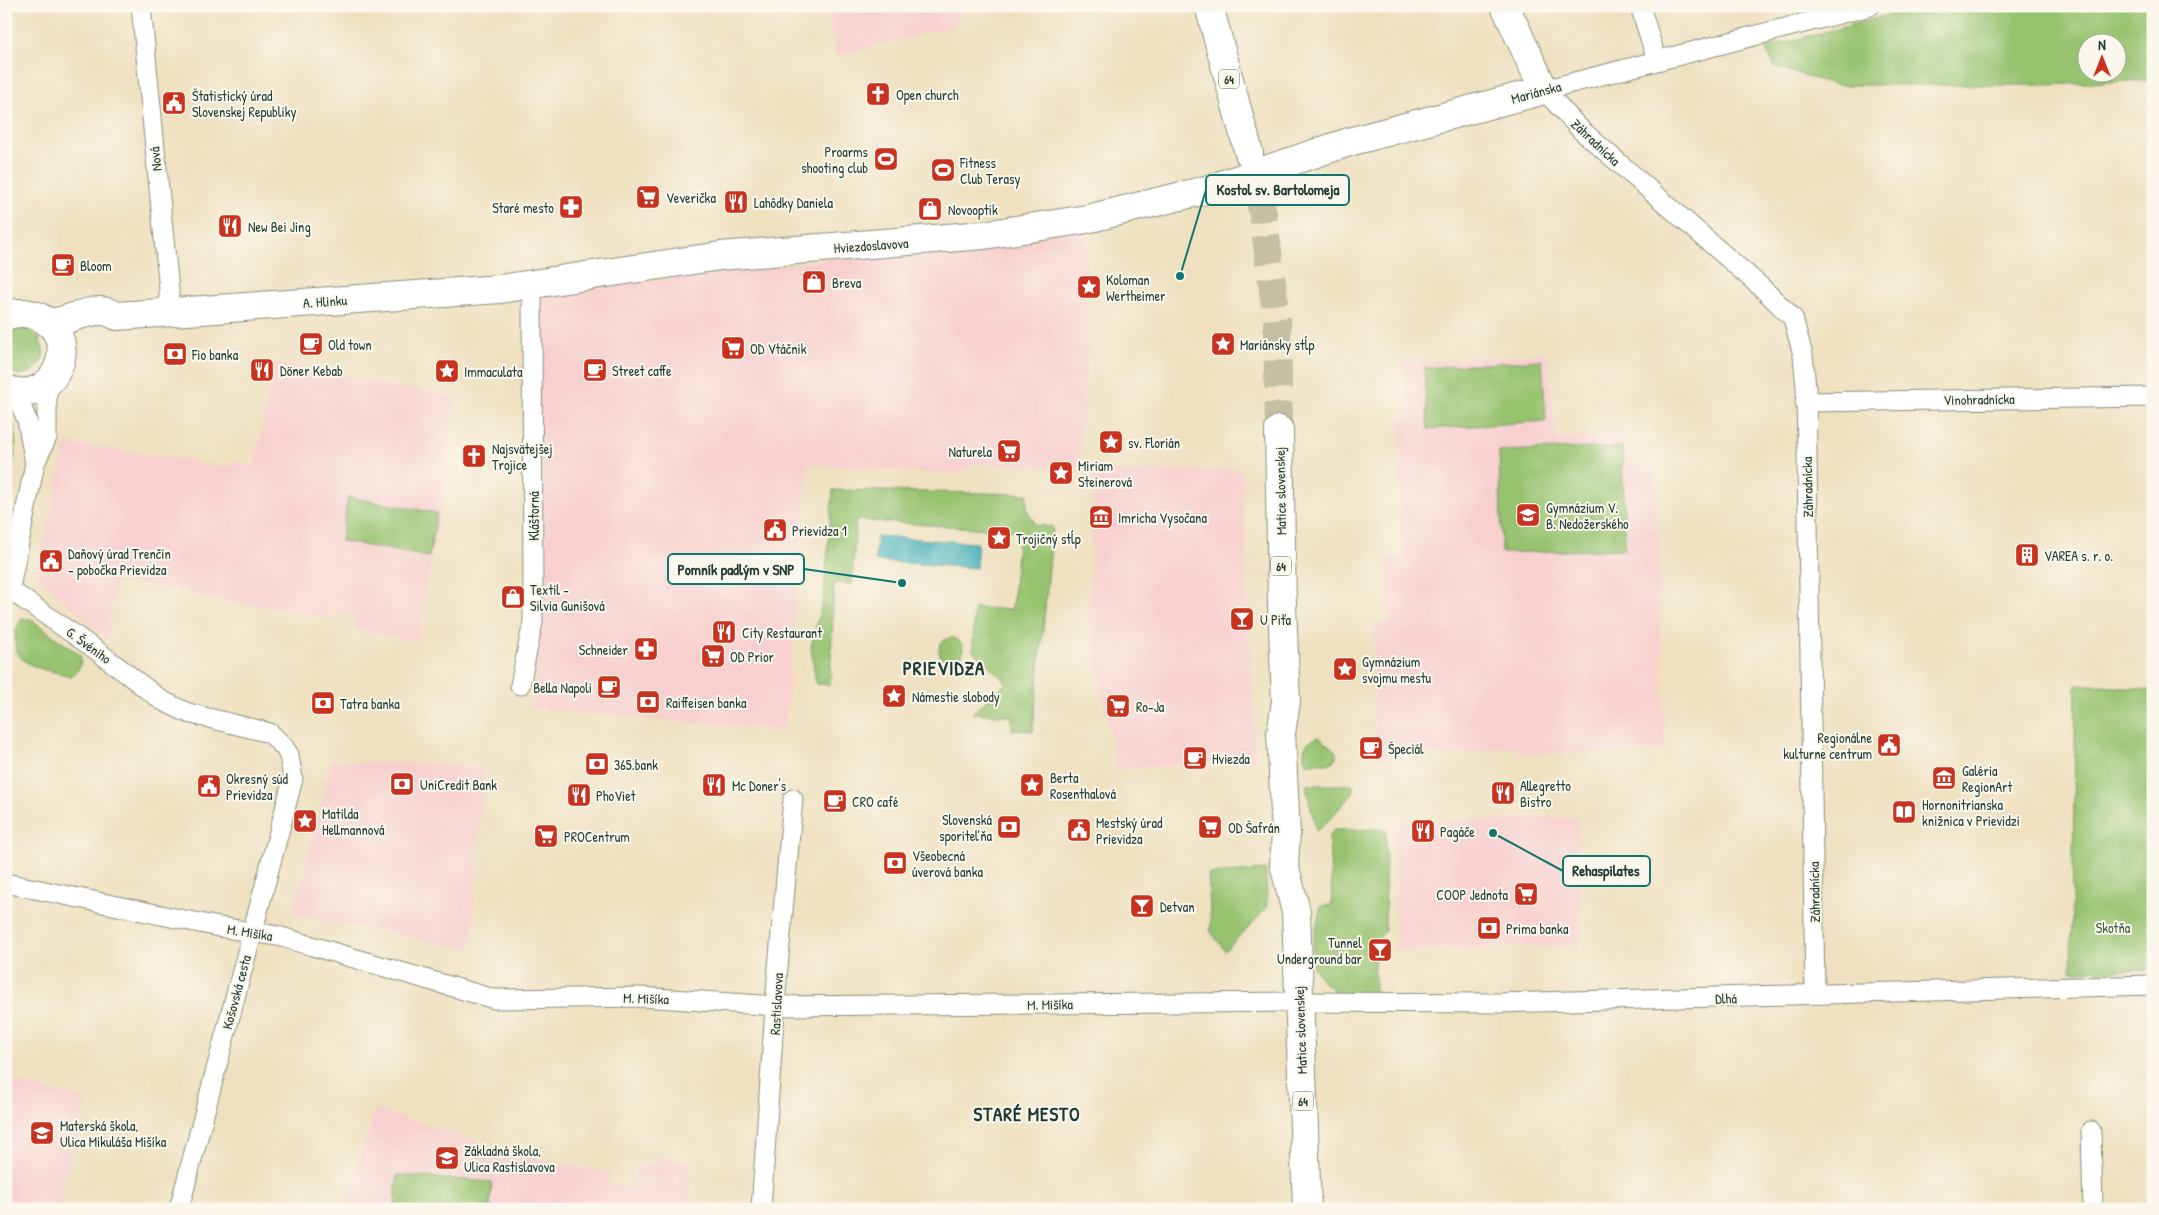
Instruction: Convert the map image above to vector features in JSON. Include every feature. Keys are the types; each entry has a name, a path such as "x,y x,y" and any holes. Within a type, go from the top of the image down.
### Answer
{"street":[{"name":"Nová","path":"141,6 169,290 169,312"},
{"name":"64","path":"1209,6 1249,152"},
{"path":"1505,6 1544,90"},
{"path":"1640,6 1657,61"},
{"name":"Mariánska","path":"1206,190 1350,142 1870,6"},
{"name":"Záhradnícka","path":"1544,90 1581,130 1793,318 1803,355 1805,402 1815,994"},
{"name":"Hviezdoslavova","path":"532,285 720,256 984,235 1087,219 1206,190"},
{"name":"A. Hlinku","path":"48,323 62,322 83,314 103,310 117,316 492,290 532,285"},
{"name":"Kláštorná","path":"520,685 533,622 532,285"},
{"path":"6,316 19,313 30,314 48,323 58,336 61,348 59,365 48,383 32,391 11,390"},
{"name":"A. Hlinku","path":"61,348 78,336 107,325 117,316"},
{"name":"G. Švéniho","path":"48,383 47,437 35,463 8,587 161,700 188,714 270,733 284,747"},
{"name":"G. Švéniho","path":"11,390 27,420 35,463"},
{"name":"Vinohradnícka","path":"1805,402 2153,397"},
{"name":"Matice slovenskej","path":"1279,430 1282,605 1286,702 1281,733 1286,833 1284,864 1285,875 1296,912 1307,1209"},
{"name":"Košovská cesta","path":"179,1209 293,779 289,755 284,747"},
{"name":"Rastislavova","path":"761,1209 793,799"},
{"name":"M. Mišíka","path":"6,883 210,925 278,936 494,999 641,997 776,1006 1299,1002"},
{"name":"Dlhá","path":"1299,1002 1499,1004 2153,985"},
{"path":"2091,1131 2094,1209"}],"shaded area":[{"path":"825,6 987,6 963,12 953,26 837,55"},
{"path":"1086,228 1088,344 1078,470 976,463 955,474 808,464 785,731 531,708 547,569 539,405 539,294"},
{"name":"Gymnázium V. B. Nedožerského","path":"1547,353 1557,439 1622,433 1626,464 1655,463 1665,750 1521,754 1512,747 1464,754 1375,756 1374,623 1389,623 1387,558 1401,557 1399,418 1407,417 1403,363"},
{"path":"274,363 455,397 442,505 416,642 354,629 355,615 328,610 326,617 196,596 196,592 116,580 107,641 37,574 66,443 181,459 230,468 231,461 255,465"},
{"path":"1242,469 1255,760 1117,769 1088,621 1095,472"},
{"path":"332,761 483,767 471,949 293,914"},
{"path":"1578,817 1581,945 1396,950 1392,822"},
{"name":"Materská škola, Ulica Mikuláša Mišíka","path":"6,1080 86,1099 67,1174 63,1174 61,1183 64,1185 58,1209 20,1207 18,1209 6,1209"},
{"name":"Základná škola, Ulica Rastislavova","path":"375,1109 528,1157 610,1173 608,1183 632,1188 636,1168 663,1159 691,1161 689,1209 346,1209"}],"green space":[{"path":"1922,6 2153,6 2153,80 2126,81 2126,32 2076,32 2076,82 2110,82 2045,85 1836,85 1775,67 1765,48"},
{"path":"18,329 26,329 39,338 44,353 38,365 30,372 24,374 12,373 6,370 6,334"},
{"path":"1542,360 1546,421 1428,429 1424,368"},
{"path":"6,412 12,419 16,440 6,495"},
{"path":"1622,447 1625,549 1502,553 1499,451"},
{"path":"833,490 1027,494 1027,510 1036,525 1053,527 1033,731 1012,730 1012,716 972,713 1007,683 973,651 974,608 1012,609 1019,531 856,520 852,584 834,583 830,685 816,684 811,647 824,596"},
{"path":"348,497 437,513 429,557 341,541"},
{"path":"22,619 30,619 80,655 81,664 72,676 36,667 27,663 21,657 17,650 15,635"},
{"path":"951,638 959,642 963,650 959,658 951,662 943,658 939,650 943,642"},
{"name":"Skotňa","path":"2076,684 2153,690 2153,969 2071,971"},
{"path":"1319,737 1337,752 1336,758 1331,763 1306,763 1305,746 1314,738"},
{"path":"1306,785 1353,785 1353,793 1325,824 1316,831"},
{"path":"1386,829 1385,932 1374,942 1375,994 1338,994 1323,982 1313,967 1313,942 1321,906 1332,905 1329,835 1334,830"},
{"path":"1266,870 1267,908 1225,951 1211,932 1208,874"},
{"path":"397,1175 492,1182 490,1209 395,1209"}],"water":[{"path":"877,536 978,543 976,568 875,561"}],"tunnel":[{"path":"1249,153 1263,214 1277,321 1279,430"}],"place":[{"name":"Open church","path":"878,94"},
{"name":"Štatistický úrad Slovenskej Republiky","path":"174,103"},
{"name":"Proarms shooting club","path":"886,159"},
{"name":"Fitness Club Terasy","path":"943,170"},
{"name":"Veverička","path":"648,197"},
{"name":"Lahôdky Daniela","path":"736,202"},
{"name":"Staré mesto","path":"571,207"},
{"name":"Novooptik","path":"930,209"},
{"name":"New Bei Jing","path":"230,226"},
{"name":"Bloom","path":"63,265"},
{"name":"Kostol sv. Bartolomeja","path":"1180,276"},
{"name":"Breva","path":"814,282"},
{"name":"Koloman Wertheimer","path":"1089,287"},
{"name":"Old town","path":"311,344"},
{"name":"Mariánsky stĺp","path":"1223,344"},
{"name":"OD Vtáčnik","path":"733,348"},
{"name":"Fio banka","path":"175,354"},
{"name":"Döner Kebab","path":"262,370"},
{"name":"Street caffe","path":"595,370"},
{"name":"Immaculata","path":"447,371"},
{"name":"sv. Florián","path":"1111,442"},
{"name":"Naturela","path":"1009,451"},
{"name":"Najsvätejšej Trojice","path":"474,456"},
{"name":"Miriam Steinerová","path":"1061,473"},
{"name":"Gymnázium V. B. Nedožerského","path":"1528,515"},
{"name":"Imricha Vysočana","path":"1101,517"},
{"name":"Prievidza 1","path":"775,530"},
{"name":"Trojičný stĺp","path":"999,538"},
{"name":"VAREA s. r. o.","path":"2027,555"},
{"name":"Daňový úrad Trenčín - pobočka Prievidza","path":"51,561"},
{"name":"Pomník padlým v SNP","path":"902,583"},
{"name":"Textil - Silvia Gunišová","path":"513,597"},
{"name":"U Piťa","path":"1242,619"},
{"name":"City Restaurant","path":"724,632"},
{"name":"Schneider","path":"646,649"},
{"name":"OD Prior","path":"713,656"},
{"name":"Gymnázium svojmu mestu","path":"1345,669"},
{"name":"Bella Napoli","path":"609,687"},
{"name":"Námestie slobody","path":"894,696"},
{"name":"Raiffeisen banka","path":"648,702"},
{"name":"Tatra banka","path":"323,703"},
{"name":"Ro-Ja","path":"1118,706"},
{"name":"Regionálne kulturne centrum","path":"1889,745"},
{"name":"Špeciál","path":"1371,748"},
{"name":"Hviezda","path":"1195,758"},
{"name":"365.bank","path":"597,764"},
{"name":"Galéria RegionArt","path":"1944,778"},
{"name":"UniCredit Bank","path":"402,784"},
{"name":"Mc Doner's","path":"714,785"},
{"name":"Berta Rosenthalová","path":"1032,785"},
{"name":"Okresný súd Prievidza","path":"209,786"},
{"name":"Allegretto Bistro","path":"1503,793"},
{"name":"PhoViet","path":"579,795"},
{"name":"CRO café","path":"835,801"},
{"name":"Hornonitrianska knižnica v Prievidzi","path":"1904,812"},
{"name":"Matilda Hellmannová","path":"305,821"},
{"name":"Slovenská sporiteľňa","path":"1009,827"},
{"name":"OD Šafrán","path":"1210,827"},
{"name":"Mestský úrad Prievidza","path":"1079,830"},
{"name":"Pagáče","path":"1423,831"},
{"name":"Rehaspilates","path":"1493,833"},
{"name":"PROCentrum","path":"546,836"},
{"name":"Všeobecná úverová banka","path":"895,863"},
{"name":"COOP Jednota","path":"1526,894"},
{"name":"Detvan","path":"1142,906"},
{"name":"Prima banka","path":"1489,928"},
{"name":"Tunnel Underground bar","path":"1380,950"},
{"name":"Materská škola, Ulica Mikuláša Mišíka","path":"42,1133"},
{"name":"Základná škola, Ulica Rastislavova","path":"447,1158"}],"district":[{"name":"PRIEVIDZA","path":"944,668"},
{"name":"STARÉ MESTO","path":"1027,1114"}]}
